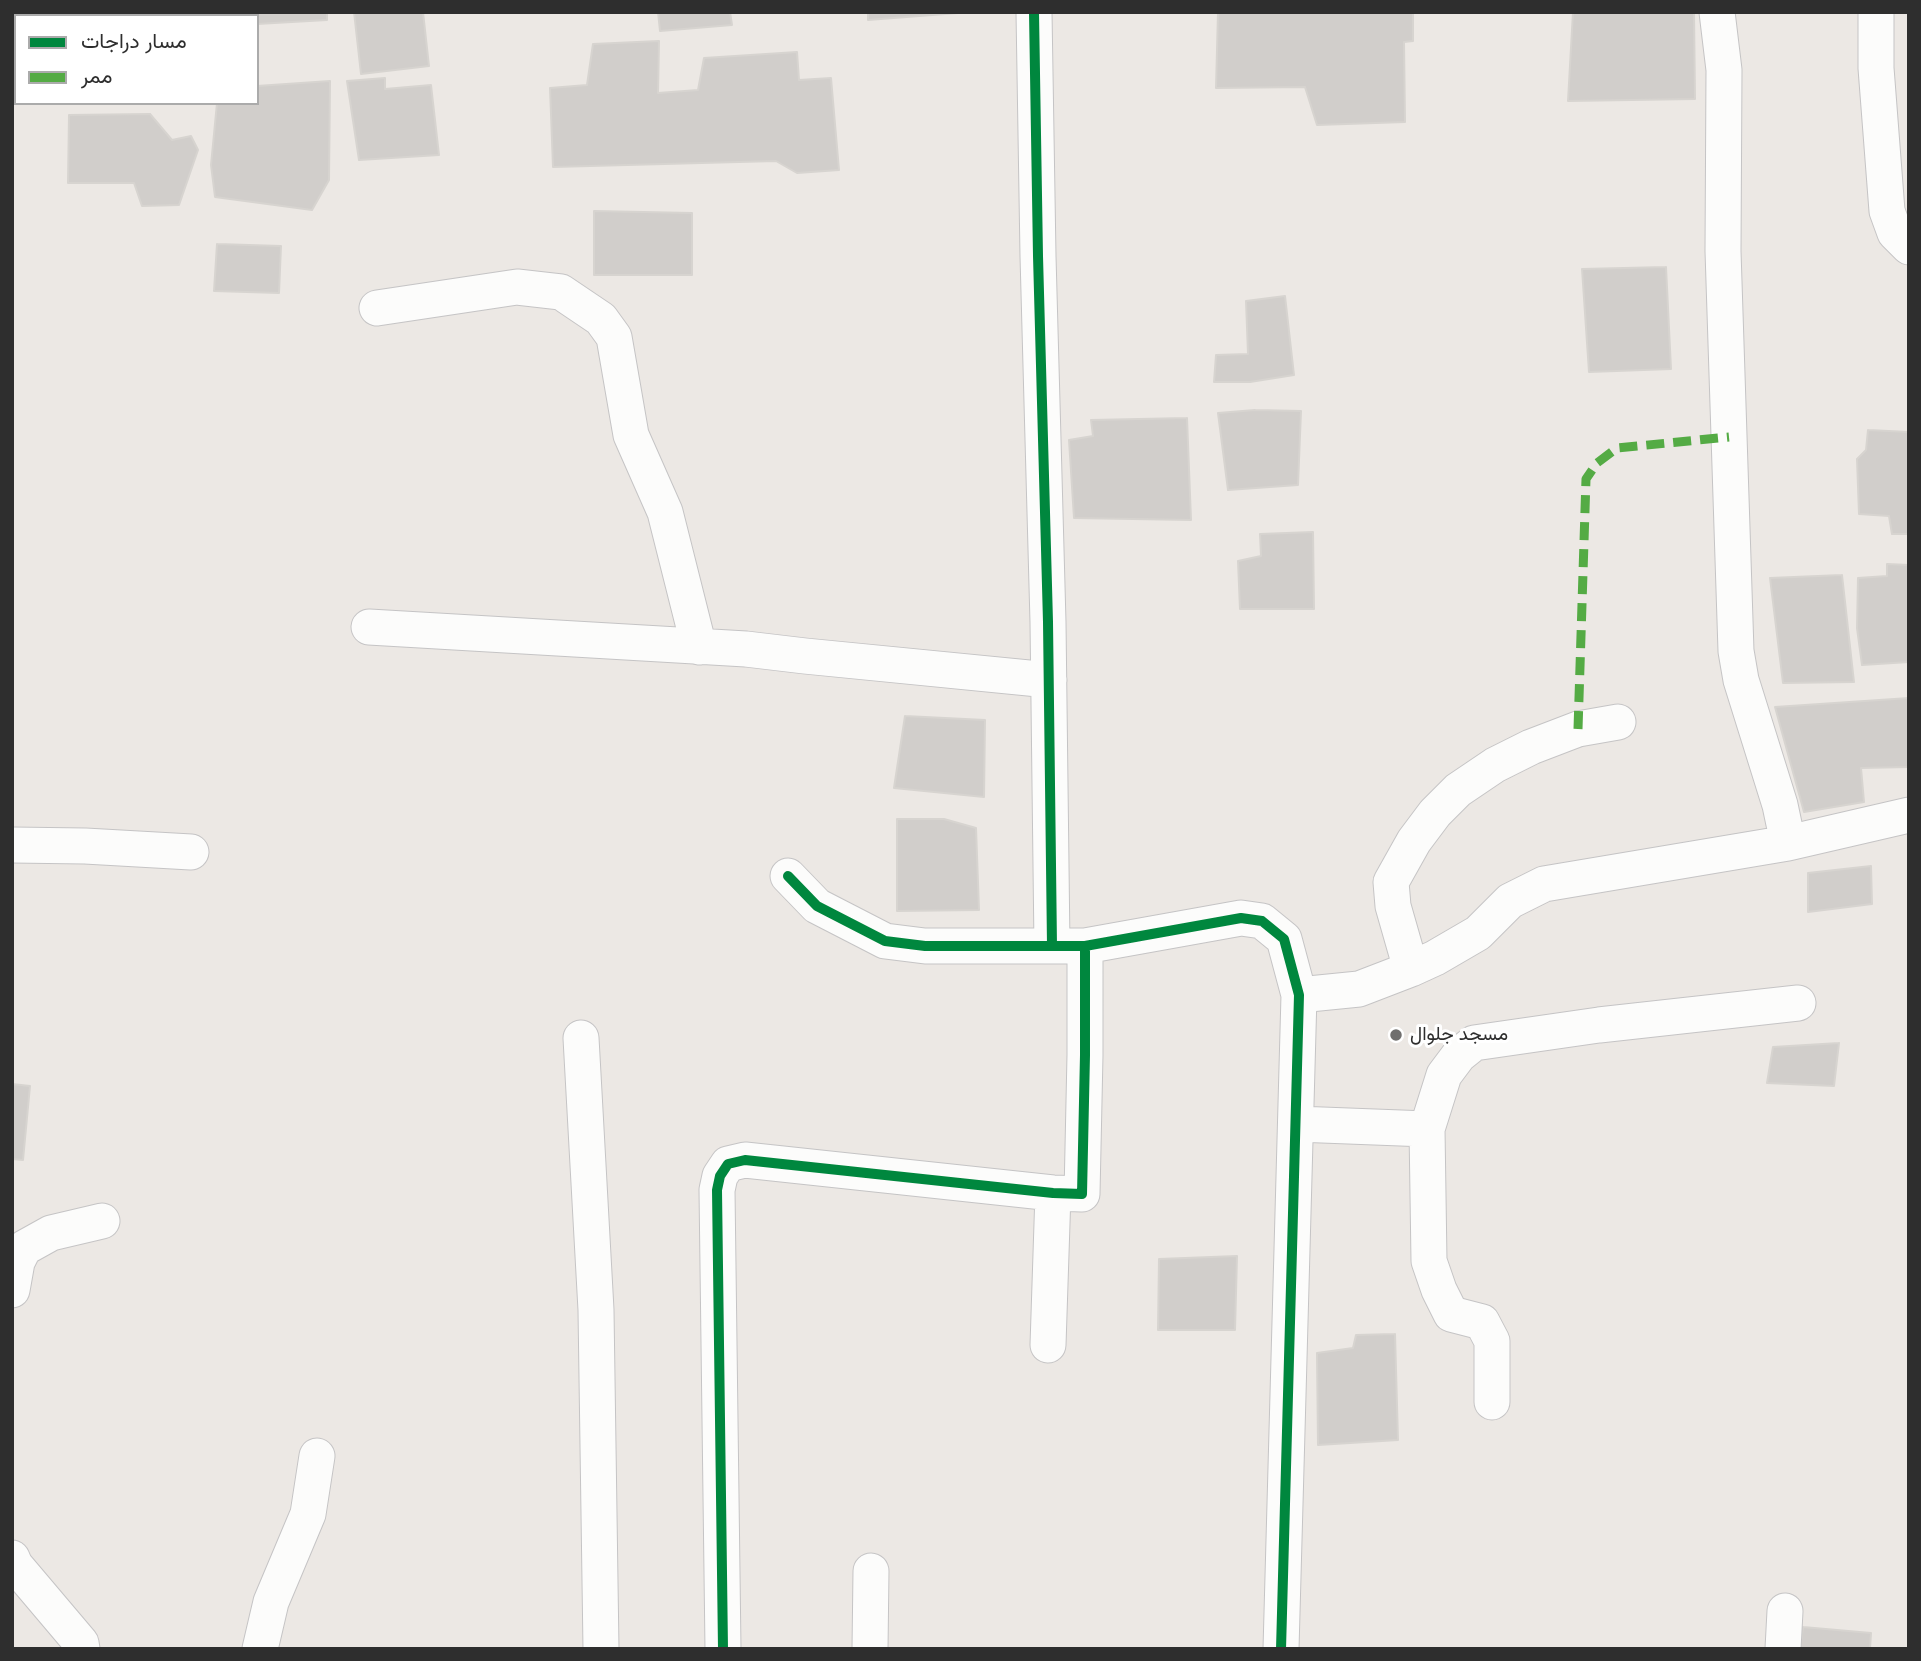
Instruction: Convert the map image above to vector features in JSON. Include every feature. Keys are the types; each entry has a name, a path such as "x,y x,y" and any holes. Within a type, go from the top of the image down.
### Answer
{"street":[{"path":"723,1649 717,1190 720,1176 728,1164 744,1160 1082,1194 1085,1055 1068,946 1049,680 1034,12"},
{"path":"1717,12 1724,70 1723,251 1736,651 1741,680 1780,805 1788,843"},
{"path":"1875,12 1876,68 1887,211 1895,233 1909,247"},
{"path":"377,308 517,287 561,292 601,318 614,337 631,435 664,512 699,647"},
{"path":"369,626 746,649 1049,680"},
{"path":"1411,969 1393,906 1391,883 1414,841 1436,813 1458,790 1495,765 1531,747 1578,729 1618,722"},
{"path":"1299,995 1359,989 1411,969 1478,933 1510,901 1544,884 1788,843 1909,815"},
{"path":"12,845 191,852"},
{"path":"788,876 817,906 884,941 925,946 1068,946 1241,918 1262,921 1284,939 1299,995 1281,1649"},
{"path":"1492,1402 1492,1341 1482,1322 1451,1314 1429,1261 1427,1129 1444,1075 1459,1055 1474,1043 1798,1003"},
{"path":"581,1038 596,1310 601,1649"},
{"path":"1296,1124 1427,1129"},
{"path":"1048,1345 1053,1193"},
{"path":"12,1290 17,1262 24,1248 51,1233 102,1221"},
{"path":"260,1649 271,1602 308,1514 317,1457"},
{"path":"12,1558 15,1565 68,1626 82,1649"},
{"path":"870,1649 871,1571"},
{"path":"1783,1649 1785,1611"}],"building":[{"path":"327,12 327,20 259,24 259,14 242,14"},
{"path":"354,12 423,12 429,66 361,74"},
{"path":"658,12 730,12 732,25 660,31"},
{"path":"868,12 958,12 958,13 868,20"},
{"path":"1218,12 1413,12 1413,41 1404,42 1405,122 1317,125 1305,87 1216,88"},
{"path":"1573,12 1694,12 1695,99 1568,101"},
{"path":"659,41 658,93 698,90 704,58 797,52 799,80 831,78 839,170 797,173 776,161 553,167 550,88 587,85 593,44"},
{"path":"385,78 385,89 431,85 439,155 359,160 347,81"},
{"path":"330,81 329,180 312,210 215,197 211,165 217,105 259,105 259,86"},
{"path":"150,114 172,140 191,136 198,150 179,205 142,206 134,183 68,183 69,115"},
{"path":"594,211 692,213 692,275 594,275"},
{"path":"217,244 281,246 279,293 214,291"},
{"path":"1666,267 1671,369 1589,372 1582,269"},
{"path":"1285,296 1294,375 1250,382 1214,382 1216,355 1248,354 1246,301"},
{"path":"1255,410 1301,411 1298,485 1228,490 1218,413"},
{"path":"1187,418 1191,520 1074,518 1069,440 1093,436 1091,420"},
{"path":"1868,430 1909,432 1909,534 1892,534 1889,516 1859,514 1857,459 1866,450"},
{"path":"1313,532 1314,609 1240,609 1238,561 1261,556 1260,534"},
{"path":"1887,564 1909,565 1909,662 1862,665 1857,628 1858,578 1887,576"},
{"path":"1842,575 1854,682 1783,683 1770,578"},
{"path":"1909,698 1909,767 1861,768 1864,802 1804,812 1775,707"},
{"path":"905,716 985,720 984,797 894,788"},
{"path":"897,819 944,819 976,828 979,910 897,911"},
{"path":"1871,866 1872,904 1808,912 1808,873"},
{"path":"1839,1043 1834,1086 1767,1083 1773,1047"},
{"path":"12,1084 30,1086 23,1160 12,1159"},
{"path":"1237,1256 1235,1330 1158,1330 1159,1259"},
{"path":"1395,1334 1398,1440 1318,1445 1317,1353 1353,1348 1356,1335"},
{"path":"1803,1627 1871,1633 1870,1649 1800,1649"}],"marked path":[{"path":"1578,729 1586,479 1597,463 1617,448 1729,437"}],"cycle path":[{"path":"1034,12 1048,622 1052,946"},
{"path":"788,876 817,906 885,941 925,946 1085,946 1241,918 1262,921 1284,939 1299,995 1281,1649"},
{"path":"723,1649 717,1190 720,1176 728,1164 745,1160 1082,1194 1085,946"}],"place":[{"name":"مسجد جلوال","path":"1396,1035"}]}
